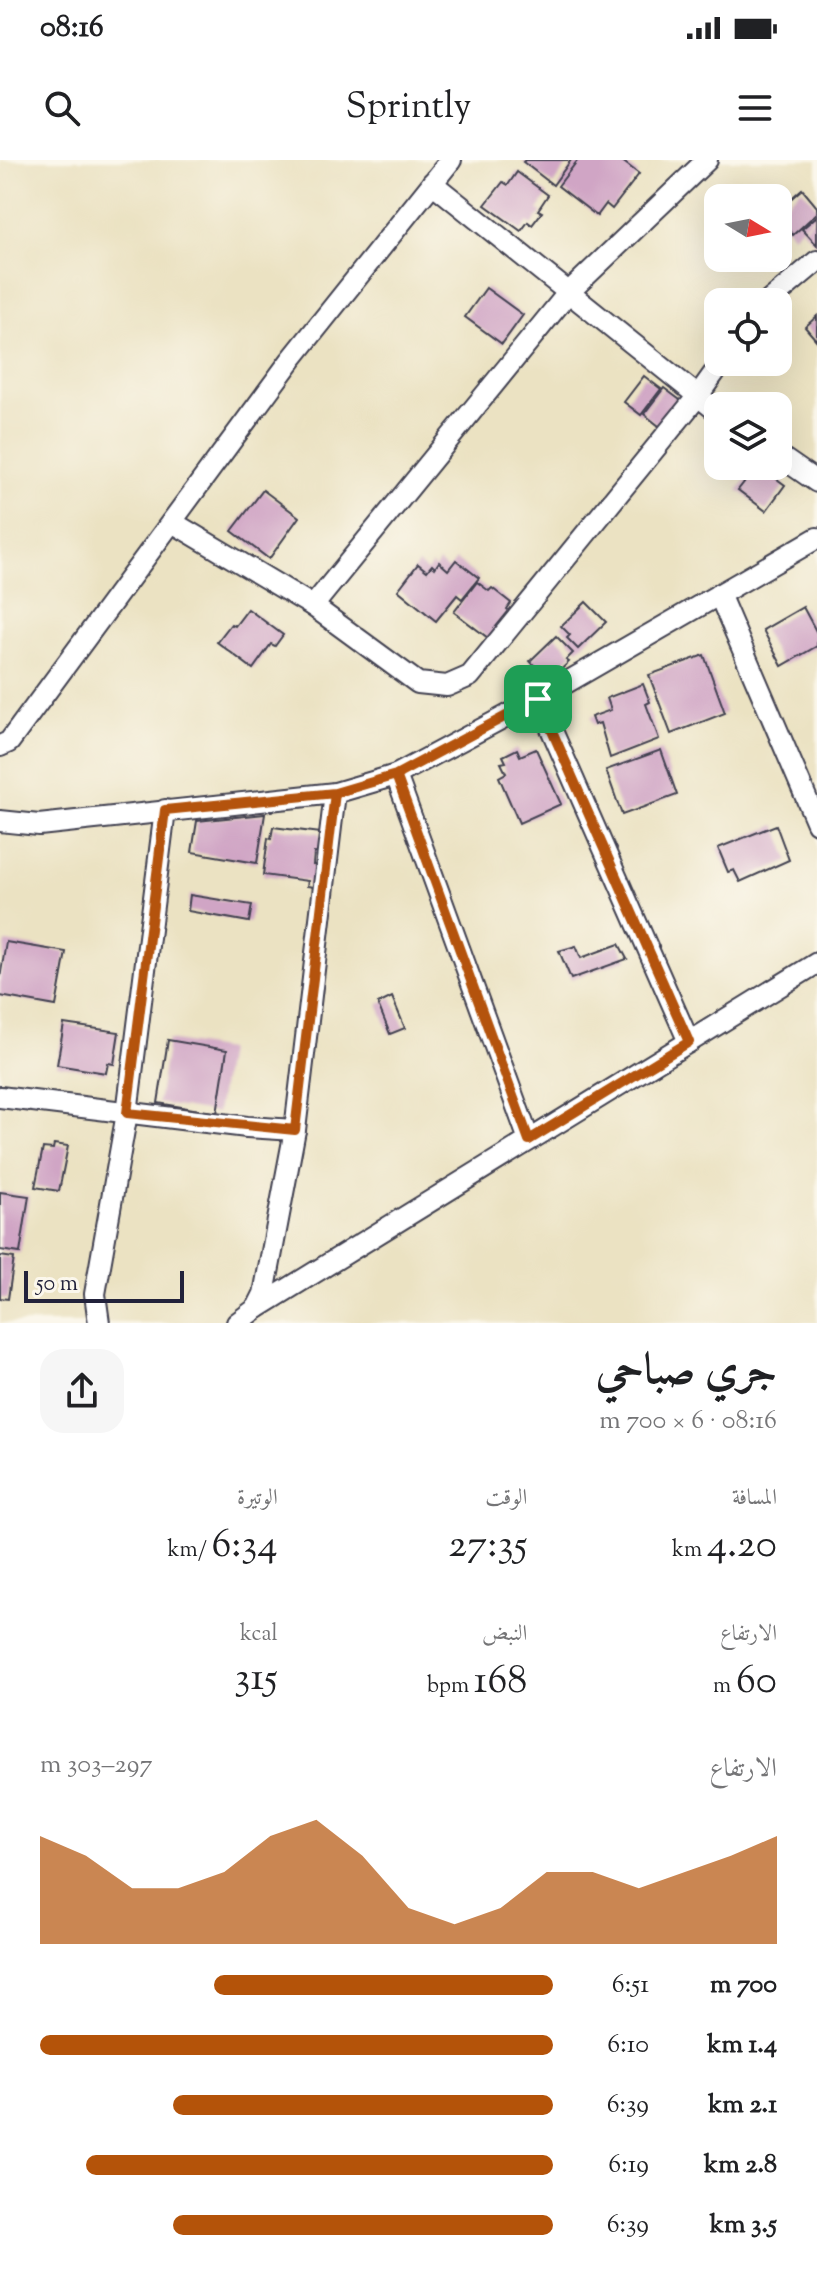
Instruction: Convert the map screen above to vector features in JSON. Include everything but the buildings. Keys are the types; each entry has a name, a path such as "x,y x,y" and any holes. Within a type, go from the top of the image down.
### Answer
{"street":[{"path":"0,746 9,742 291,360 451,160"},
{"path":"313,606 568,293 707,160"},
{"path":"432,183 704,402"},
{"path":"785,288 817,261"},
{"path":"172,522 313,606 418,683 447,686 470,676 712,376"},
{"path":"792,465 817,482"},
{"path":"0,821 39,825 335,793 396,775 538,699 817,538"},
{"path":"719,594 817,823"},
{"path":"538,699 689,1042"},
{"path":"396,775 529,1140"},
{"path":"257,1308 264,1294 295,1130 335,793"},
{"path":"99,1323 95,1294 127,1113 165,810"},
{"path":"237,1323 816,965"},
{"path":"0,1097 295,1130"}],"route":[{"path":"538,699 396,775 335,793 165,810 127,1113 295,1130 335,793 396,775 529,1140 689,1042 538,699"}]}
